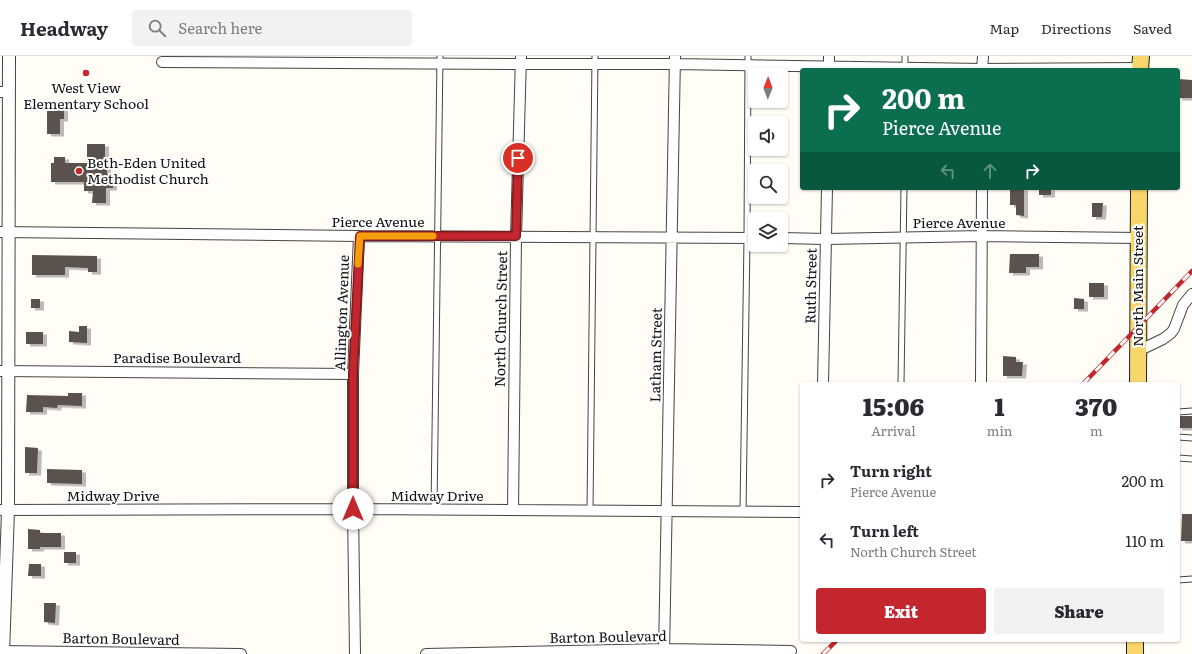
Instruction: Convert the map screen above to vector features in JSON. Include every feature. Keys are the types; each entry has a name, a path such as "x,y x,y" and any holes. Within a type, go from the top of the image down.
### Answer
{"main road":[{"name":"North Main Street","path":"1138,382 1139,190"},
{"path":"1135,642 1135,654"}],"street":[{"path":"2,652 5,232 4,92 9,56"},
{"path":"829,56 829,68"},
{"path":"982,68 983,56"},
{"name":"North Church Street","path":"513,510 516,236 521,60"},
{"path":"162,62 674,60 748,61 819,68"},
{"name":"Latham Street","path":"664,652 674,60"},
{"path":"1022,68 1141,65"},
{"name":"Ruth Street","path":"823,382 827,190"},
{"path":"981,382 982,190"},
{"name":"Pierce Avenue","path":"5,232 748,238"},
{"name":"Allington Avenue","path":"355,654 353,374 360,236"},
{"name":"Pierce Avenue","path":"788,238 826,239 982,236 1138,238"},
{"path":"1138,351 1163,339 1171,333 1183,305 1192,294"},
{"name":"Paradise Boulevard","path":"4,371 353,374"},
{"name":"Midway Drive","path":"4,510 353,509 800,512"},
{"name":"Barton Boulevard","path":"426,654 791,651"},
{"name":"Barton Boulevard","path":"2,652 241,654"}],"lane":[{"path":"905,56 905,68"},
{"path":"434,510 440,60"},
{"path":"590,511 594,60"},
{"path":"748,61 751,212"},
{"path":"901,382 904,190"},
{"path":"743,512 751,252"},
{"path":"1180,412 1192,411"},
{"path":"1180,437 1192,438"},
{"path":"1180,458 1192,459"},
{"path":"1180,580 1192,579"}],"building":[{"path":"1180,79 1192,80 1192,98 1180,98"},
{"path":"47,103 64,104 64,119 60,119 60,134 47,134"},
{"name":"Beth-Eden United Methodist Church","path":"87,144 105,144 105,167 107,167 107,174 113,174 113,188 106,188 106,203 92,203 93,191 84,191 84,182 51,182 51,163 54,163 54,157 65,157 65,163 87,163"},
{"path":"1010,190 1024,190 1024,216 1016,215 1016,205 1010,205"},
{"path":"1039,190 1051,190 1051,195 1039,195"},
{"path":"1092,203 1103,203 1102,217 1092,217"},
{"path":"1010,254 1039,254 1039,267 1026,267 1026,273 1009,273"},
{"path":"32,255 97,256 97,272 88,272 88,268 65,267 65,275 32,275"},
{"path":"1089,283 1104,283 1104,297 1089,297"},
{"path":"1074,298 1084,299 1084,309 1074,309"},
{"path":"31,299 40,299 40,308 31,308"},
{"path":"79,326 87,326 87,343 69,342 69,331 79,332"},
{"path":"26,332 43,332 43,344 26,344"},
{"path":"1003,356 1016,357 1016,362 1023,362 1022,376 1003,376"},
{"path":"68,393 82,393 82,406 58,405 57,408 43,407 43,412 26,412 27,395 68,396"},
{"path":"1180,416 1192,416 1192,428 1180,428"},
{"path":"25,447 38,448 37,473 25,473"},
{"path":"47,469 82,470 82,484 47,483"},
{"path":"1182,514 1192,514 1192,541 1181,541"},
{"path":"28,529 40,530 40,533 61,533 61,547 40,547 40,549 28,549"},
{"path":"64,552 76,552 76,563 64,563"},
{"path":"29,564 41,564 41,576 28,576"},
{"path":"44,603 56,603 55,623 44,622"}],"railway":[{"path":"1085,382 1192,271"},
{"path":"823,654 835,642"}],"slow traffic":[{"path":"358,264 360,236 433,236"}],"place":[{"name":"West View Elementary School","path":"86,73"},
{"name":"Beth-Eden United Methodist Church","path":"79,171"}],"route":[{"path":"353,509 353,374 360,236 516,236 518,158"}]}
